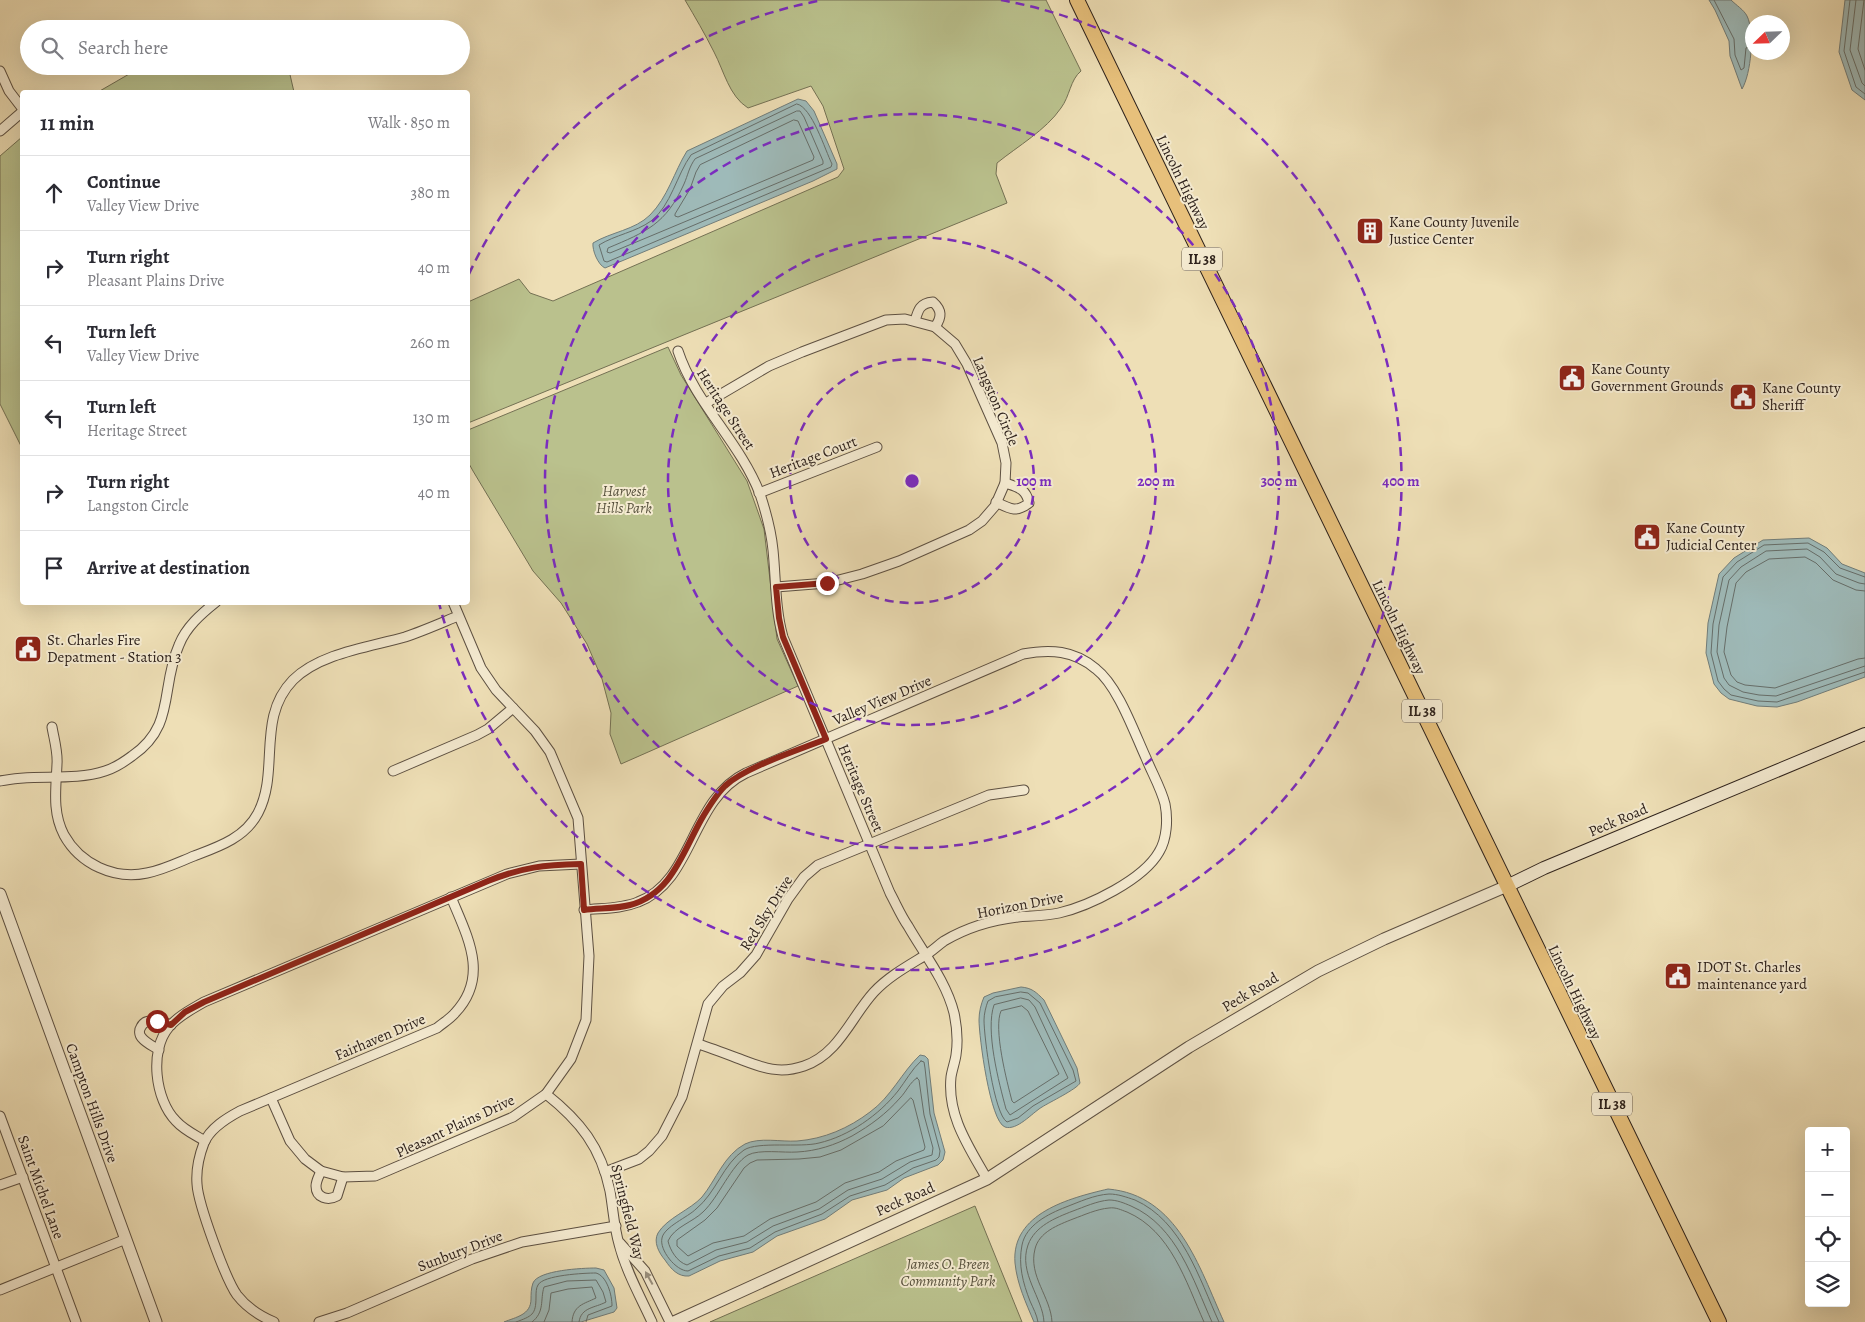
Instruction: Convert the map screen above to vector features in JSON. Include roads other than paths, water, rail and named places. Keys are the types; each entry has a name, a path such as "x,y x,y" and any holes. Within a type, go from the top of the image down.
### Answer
{"main road":[{"name":"Lincoln Highway","path":"1077,0 1719,1322"},
{"name":"Peck Road","path":"1507,886 1553,864 1865,734"}],"street":[{"path":"0,71 9,91 20,107"},
{"path":"0,131 20,112"},
{"path":"915,321 920,307 926,303 933,302 941,313 935,327"},
{"name":"Langston Circle","path":"706,403 769,366 886,320 906,319 935,327 955,344 967,364 1002,443 1006,463 1005,483 996,502 982,521 969,530 899,561 862,574 827,583 776,587"},
{"name":"Heritage Street","path":"678,351 686,372 742,459 759,493 772,537 779,618 783,637 890,893 907,926 946,991 954,1014 957,1033 951,1086 956,1120 963,1138 987,1179"},
{"name":"Heritage Court","path":"759,493 877,447"},
{"path":"996,502 1010,509 1021,509 1029,502 1021,488 1005,483"},
{"path":"0,781 23,777 56,778 88,775 106,771 123,762 149,743 161,722 169,672 178,646 193,623 213,605"},
{"name":"Pleasant Plains Drive","path":"271,1098 290,1141 305,1160 321,1171 343,1177 369,1177 382,1174 513,1117 546,1094 571,1059 586,1020 589,956 578,818 558,769 543,741 490,682 480,668 454,605"},
{"path":"52,727 57,762 55,805 63,834 79,855 101,869 125,874 146,873 230,841 253,820 265,796 273,714 279,700 292,682 304,671 359,648 406,636 458,616"},
{"name":"Valley View Drive","path":"584,910 623,906 652,896 672,876 708,809 726,785 746,773 1023,654 1044,650 1063,652 1080,658 1095,668 1104,676 1117,697 1142,751"},
{"path":"393,771 477,735 488,729 513,708"},
{"name":"Horizon Drive","path":"698,1044 768,1069 787,1069 805,1066 826,1054 873,993 886,980 943,942 970,928 996,920 1059,913 1077,907 1132,881 1159,853 1166,826 1166,814 1162,796 1142,751"},
{"name":"Red Sky Drive","path":"605,1172 639,1159 662,1136 682,1097 708,1004 723,986 740,973 756,955 788,899 804,877 818,865 989,795 1024,790"},
{"path":"268,1321 249,1307 232,1287 204,1213 198,1194 197,1175 205,1141 190,1133 175,1120 164,1103 159,1087 157,1070 159,1050 171,1025 185,1012 204,1002 488,881 523,869 540,866 581,864"},
{"name":"Peck Road","path":"674,1322 987,1179 1189,1048 1320,970 1384,939 1507,886"},
{"name":"Campton Hills Drive","path":"0,894 156,1322"},
{"name":"Fairhaven Drive","path":"205,1141 223,1120 240,1111 437,1028 456,1013 466,997 472,980 474,964 471,944 451,897"},
{"path":"159,1050 142,1039 140,1034 141,1025 145,1022 157,1021 171,1025"},
{"name":"Springfield Way","path":"546,1094 565,1109 588,1134 597,1151 605,1172 618,1241 626,1265 652,1322"},
{"name":"Saint Michel Lane","path":"0,1116 76,1322"},
{"path":"321,1171 316,1186 318,1194 325,1198 329,1199 337,1196 343,1177"},
{"path":"0,1185 22,1177"},
{"name":"Sunbury Drive","path":"319,1322 347,1313 472,1259 522,1242 616,1226"},
{"path":"0,1290 126,1239"},
{"path":"618,1241 645,1271 670,1322"}],"water":[{"path":"1709,0 1731,0 1746,15 1745,60 1750,60 1748,74 1742,89 1730,56 1729,41"},
{"path":"1845,0 1865,0 1865,100 1852,90 1839,52"},
{"path":"798,99 806,101 814,111 837,164 837,169 813,181 605,268 600,264 593,243 630,228 650,215 662,200 687,151"},
{"path":"1809,538 1827,548 1842,564 1865,573 1865,677 1797,702 1777,707 1757,706 1729,699 1714,684 1706,653 1708,623 1719,574 1734,558 1763,540"},
{"path":"1021,987 1034,991 1044,1000 1077,1068 1080,1083 1069,1092 1010,1128 1005,1127 1000,1122 990,1095 983,1060 979,1017 984,997 993,993"},
{"path":"920,1055 928,1059 934,1113 945,1152 943,1160 938,1165 904,1178 887,1190 852,1200 825,1219 777,1236 753,1252 720,1261 689,1276 675,1272 657,1247 658,1233 673,1218 702,1197 731,1155 745,1144 751,1142 807,1140 845,1128 877,1106"},
{"path":"1108,1189 1132,1194 1152,1205 1169,1219 1195,1257 1224,1322 1034,1322 1016,1271 1016,1246 1022,1232 1033,1220 1061,1203"},
{"path":"596,1268 604,1270 614,1288 617,1308 614,1312 581,1322 504,1322 526,1312 530,1304 532,1285 543,1275"}],"place":[{"name":"Kane County Juvenile Justice Center","path":"1370,231"},
{"name":"Kane County Government Grounds","path":"1572,378"},
{"name":"Kane County Sheriff","path":"1743,397"},
{"name":"Kane County Judicial Center","path":"1647,537"},
{"name":"St. Charles Fire Depatment - Station 3","path":"28,649"},
{"name":"IDOT St. Charles maintenance yard","path":"1678,976"}],"park label":[{"name":"Harvest Hills Park","path":"624,500"},
{"name":"James O. Breen Community Park","path":"948,1272"}]}
